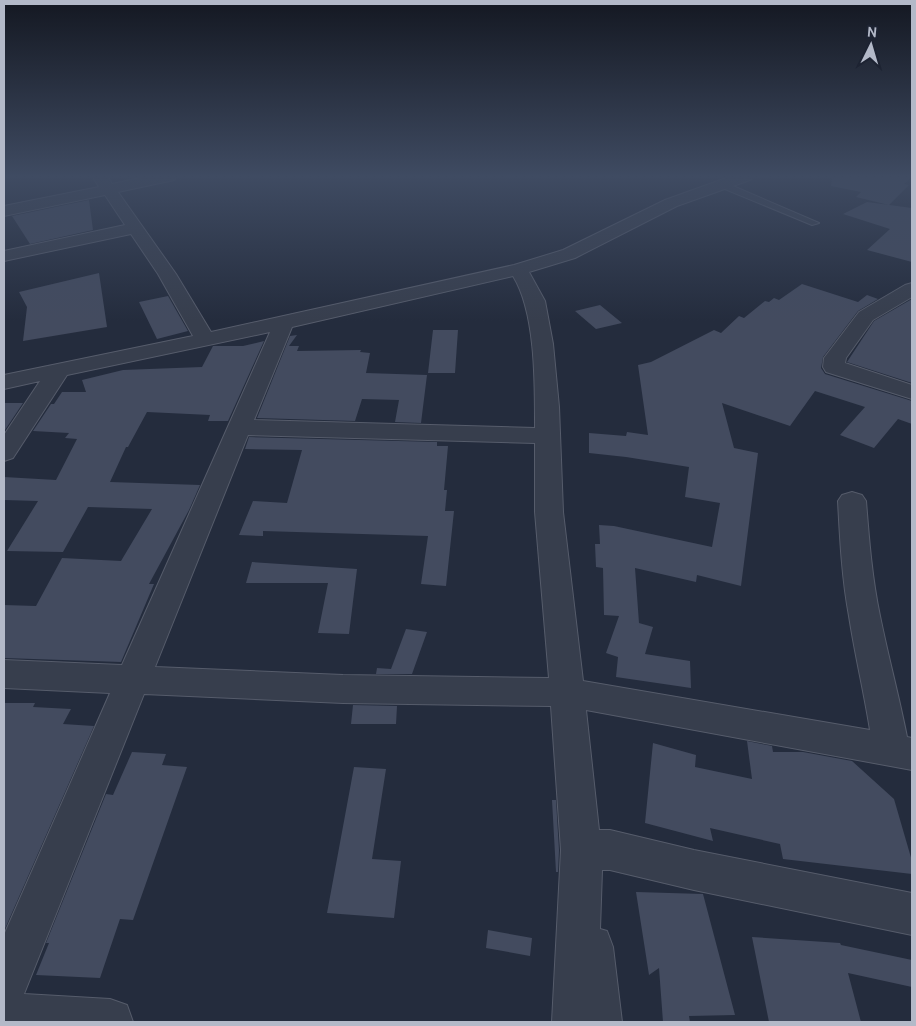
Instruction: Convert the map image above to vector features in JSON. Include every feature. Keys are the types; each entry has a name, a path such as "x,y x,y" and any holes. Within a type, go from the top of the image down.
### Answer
{"street":[{"path":"134,225 167,274 205,339"},
{"path":"4,382 284,323 518,269 569,254 628,225"},
{"path":"4,256 136,228"},
{"path":"518,269 526,280 540,321 548,436 549,512 599,1022"},
{"path":"912,289 866,316 835,358 834,367 912,392"},
{"path":"4,987 132,679 284,323"},
{"path":"4,453 59,370"},
{"path":"239,427 548,436"},
{"path":"4,674 343,689 566,692 902,752 881,690 864,615 855,547 852,501"},
{"path":"581,850 610,850 694,870 912,914"},
{"path":"575,1022 581,850"},
{"path":"4,1016 110,1022"}],"building":[{"path":"18,225 92,225 93,230 30,244"},
{"path":"877,225 912,225 912,262 867,250 890,229"},
{"path":"99,273 107,327 23,341 27,307 19,292"},
{"path":"802,284 858,302 867,295 878,299 858,311 823,357 821,368 825,374 912,401 912,424 898,419 874,448 840,435 865,407 815,391 790,426 722,403 734,448 758,453 741,586 697,575 696,582 635,568 639,623 653,627 645,654 690,661 691,688 616,677 618,657 606,653 619,616 604,615 603,568 596,567 595,544 600,544 599,525 614,526 712,547 720,503 685,497 689,467 589,453 589,433 626,436 627,432 648,435 638,365 651,362 714,330 721,333 739,316 744,318 765,301 769,302 774,298 779,300"},
{"path":"168,296 188,331 157,339 139,302"},
{"path":"912,299 912,383 847,362 874,321"},
{"path":"600,305 622,323 596,329 575,311"},
{"path":"433,330 458,330 455,373 428,373"},
{"path":"297,335 289,346 299,346 297,351 361,350 360,352 370,353 366,373 427,375 421,423 395,422 399,400 362,399 355,421 257,418 290,336"},
{"path":"264,341 228,421 208,421 210,415 147,412 128,447 126,447 110,482 200,485 189,510 149,584 154,584 121,662 4,658 4,605 36,606 62,558 121,561 152,509 88,507 63,552 7,551 38,501 4,500 4,477 56,480 77,439 65,438 69,433 33,431 51,404 54,404 62,392 86,392 82,380 123,370 202,367 213,346 243,346"},
{"path":"4,403 23,403 5,430 4,430"},
{"path":"249,437 437,442 437,446 448,446 444,490 447,490 445,511 454,511 446,586 421,584 428,536 263,531 263,536 239,535 253,501 287,503 302,450 245,449"},
{"path":"252,562 357,569 349,634 318,633 328,583 246,583"},
{"path":"406,629 427,632 412,674 376,674 377,668 391,669"},
{"path":"4,703 35,703 33,707 71,709 63,724 94,726 4,931"},
{"path":"353,705 397,706 396,724 351,724"},
{"path":"747,741 772,746 773,752 803,752 852,761 894,799 912,861 912,874 783,859 780,844 710,828 713,841 645,823 653,743 696,755 695,767 752,779"},
{"path":"132,752 166,754 162,765 187,767 133,920 120,919 100,978 36,975 49,943 46,943 106,794 113,795"},
{"path":"354,767 386,769 372,859 401,861 394,918 327,913"},
{"path":"552,800 556,800 559,850 558,872 556,872"},
{"path":"636,892 703,894 735,1015 689,1016 690,1022 663,1022 659,968 649,975"},
{"path":"488,930 532,938 530,956 486,948"},
{"path":"752,937 840,943 841,945 912,960 912,987 848,973 861,1022 769,1022"}]}
